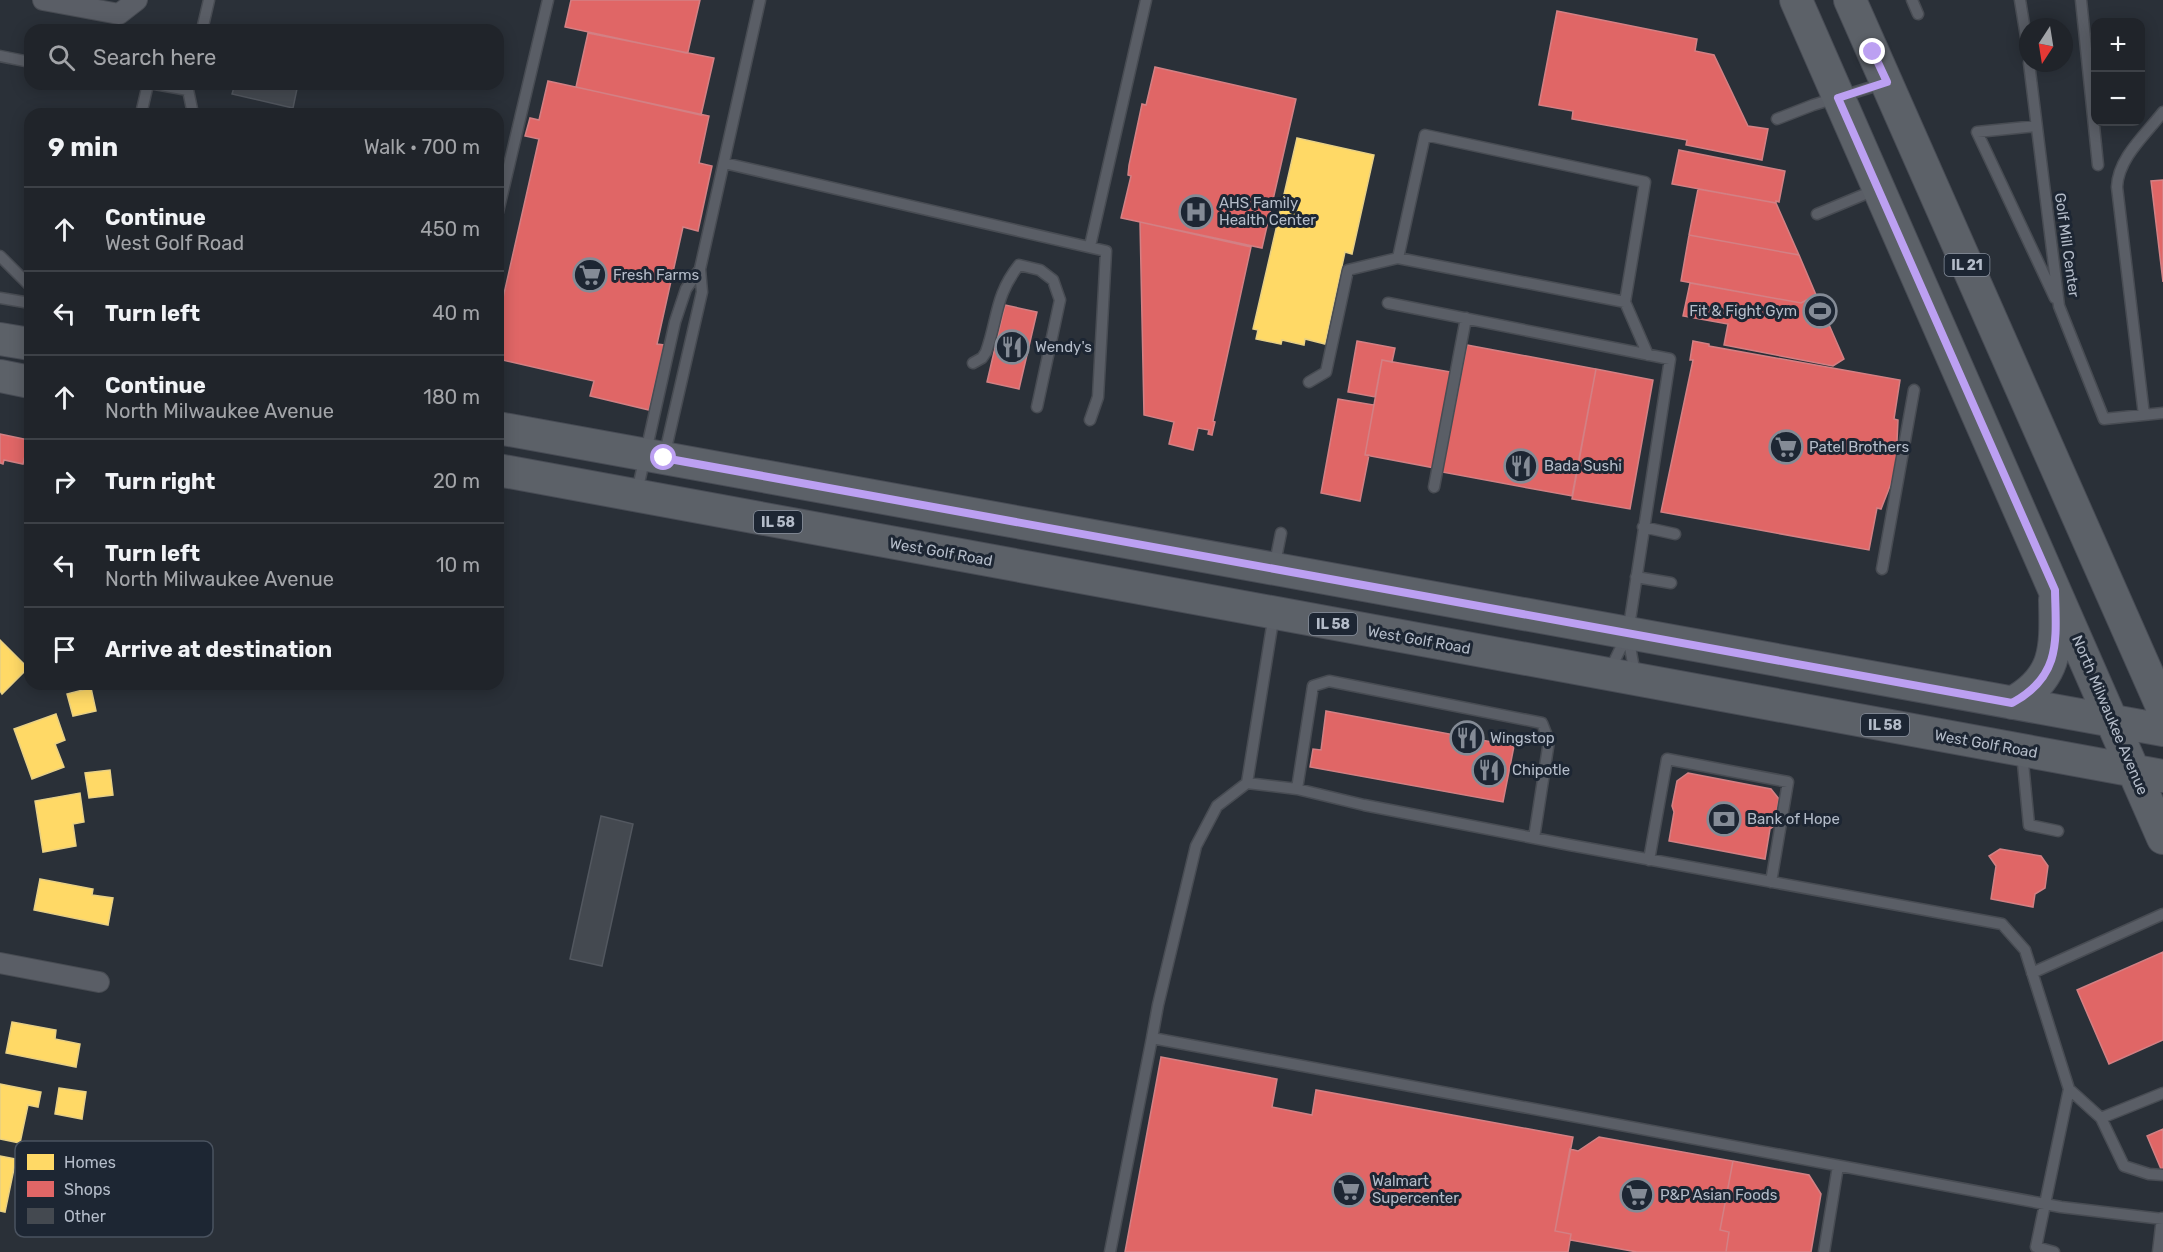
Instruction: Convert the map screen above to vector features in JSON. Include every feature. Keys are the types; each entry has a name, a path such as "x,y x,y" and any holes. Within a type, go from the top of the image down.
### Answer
{"main road":[{"name":"North Milwaukee Avenue","path":"1796,0 2112,721 2149,774 2163,838"},
{"name":"IL 21","path":"1850,0 2163,709"},
{"path":"0,339 24,344"},
{"path":"0,376 24,381"},
{"path":"504,429 2163,730"},
{"name":"West Golf Road","path":"504,471 2149,774"},
{"path":"2012,703 2034,690 2051,666 2055,590"}],"street":[{"path":"43,0 119,14 137,0"},
{"path":"0,963 99,982"}],"lane":[{"path":"203,24 209,0"},
{"path":"504,187 548,0"},
{"path":"636,496 655,456 702,292 700,269 759,0"},
{"path":"1090,246 1146,0"},
{"path":"1912,0 1918,15"},
{"path":"2020,0 2023,18"},
{"path":"2081,0 2098,165"},
{"path":"0,56 24,61"},
{"name":"Golf Mill Center","path":"2031,72 2059,306 2104,419 2163,413"},
{"path":"1777,118 1887,82"},
{"path":"142,108 147,90"},
{"path":"189,90 192,108"},
{"path":"2144,415 2117,177 2128,157 2163,112"},
{"path":"2036,126 1977,132 2059,306"},
{"path":"1398,258 1425,135 1645,182 1625,302 1648,355"},
{"path":"724,163 1106,251 1098,397 1090,420"},
{"path":"1817,214 1878,189"},
{"path":"0,256 24,280"},
{"path":"1310,382 1326,372 1348,270 1398,258 1625,302"},
{"path":"973,363 986,352 1001,293 1007,280 1019,265 1040,270 1053,280 1060,300 1037,407"},
{"path":"655,456 675,322 686,289 700,269"},
{"path":"0,298 24,302"},
{"path":"1388,303 1671,359 1643,527 1622,677"},
{"path":"1434,487 1466,318"},
{"path":"1882,569 1914,390"},
{"path":"1643,527 1675,534"},
{"path":"1274,568 1281,532"},
{"path":"1636,577 1671,584"},
{"path":"1110,1252 1158,1005 1196,846 1217,806 1247,783 1274,614"},
{"path":"1622,677 1628,633"},
{"path":"1297,789 1313,686 1329,681 1542,723 1549,741 1533,838"},
{"path":"2022,750 2029,825 2058,831"},
{"path":"1649,860 1667,759 1788,782 1771,882"},
{"path":"1247,783 1297,789 1364,805 1533,838 2002,924 2025,950 2069,1089 2036,1247 2054,1252"},
{"path":"2032,973 2163,914"},
{"path":"1152,1038 2045,1204 2163,1218 2158,1252"},
{"path":"2069,1089 2101,1118 2124,1166 2149,1174 2163,1175"},
{"path":"2101,1118 2163,1093"},
{"path":"1824,1252 1838,1166"}],"building: Homes":[{"path":"1297,138 1374,155 1352,254 1345,252 1325,344 1305,339 1304,345 1282,340 1281,344 1256,339 1258,330 1253,329"},
{"path":"0,640 24,664 24,672 2,694 0,691"},
{"path":"91,690 96,711 73,716 67,694"},
{"path":"56,714 65,740 55,744 64,767 32,779 14,729"},
{"path":"110,770 113,795 89,798 85,773"},
{"path":"80,793 84,822 73,824 76,846 43,852 35,801"},
{"path":"40,879 93,889 92,895 113,898 108,925 34,910"},
{"path":"12,1022 56,1030 55,1039 80,1044 76,1067 6,1053"},
{"path":"0,1084 41,1092 38,1107 28,1105 20,1141 0,1139"},
{"path":"59,1088 86,1092 82,1119 55,1114"},
{"path":"0,1156 15,1159 15,1164 5,1212 0,1211"}],"building: Shops":[{"path":"571,0 700,0 686,53 565,27"},
{"path":"1557,11 1697,39 1695,51 1714,55 1748,126 1768,129 1762,160 1686,145 1687,140 1572,119 1573,111 1539,105"},
{"path":"588,33 714,58 701,115 576,87"},
{"path":"1155,67 1296,99 1262,248 1121,218 1131,176 1128,175 1129,165 1142,104 1146,105"},
{"name":"Fresh Farms","path":"548,81 709,116 699,163 712,166 698,231 683,227 657,344 664,345 649,410 590,396 594,381 504,360 504,294 539,139 525,136 530,118 539,120"},
{"path":"1679,150 1785,171 1779,202 1672,184"},
{"path":"2163,180 2163,282 2151,181"},
{"path":"2163,180 2163,282 2151,181"},
{"path":"1698,189 1776,203 1799,255 1689,235"},
{"path":"1140,222 1251,247 1213,421 1215,422 1212,435 1208,434 1209,430 1198,428 1193,450 1169,444 1174,422 1144,415"},
{"path":"1689,235 1799,255 1816,295 1801,303 1681,281"},
{"path":"1690,283 1801,303 1816,295 1844,359 1833,366 1724,345 1728,324 1683,316"},
{"name":"Wendy's","path":"1005,305 1037,312 1019,389 987,382"},
{"path":"1357,341 1395,348 1392,362 1382,360 1375,397 1348,392"},
{"name":"Patel Brothers","path":"1693,341 1709,344 1709,346 1900,380 1894,419 1898,420 1896,462 1892,481 1881,509 1877,508 1869,550 1661,512 1693,360 1690,360"},
{"path":"1467,345 1596,369 1572,496 1442,472"},
{"path":"1382,360 1451,372 1435,468 1365,455"},
{"path":"1596,369 1653,380 1630,509 1572,499"},
{"path":"1338,399 1374,405 1365,455 1369,455 1360,501 1321,493"},
{"path":"0,434 24,439 23,464 4,460 3,464 0,463"},
{"path":"1326,711 1514,746 1503,802 1310,767 1313,749 1321,750"},
{"name":"Bank of Hope","path":"1688,773 1771,789 1779,799 1774,826 1770,829 1765,859 1669,841 1677,781"},
{"path":"2000,849 2041,856 2048,866 2045,888 2035,894 2033,907 1991,899 1996,866 1989,856"},
{"path":"2163,952 2163,1040 2109,1064 2077,990"},
{"name":"Walmart Supercenter","path":"1161,1057 1277,1079 1272,1107 1312,1115 1316,1090 1573,1137 1555,1231 1571,1234 1568,1252 1125,1252"},
{"path":"2163,1129 2163,1168 2161,1169 2147,1136"},
{"path":"1599,1137 1733,1161 1720,1230 1729,1232 1726,1252 1637,1252 1570,1240 1571,1234 1555,1231 1570,1149 1578,1151"},
{"path":"1733,1161 1809,1175 1821,1194 1811,1252 1726,1252 1729,1232 1720,1230"}],"building: Other":[{"path":"233,90 297,90 293,108 232,94"},
{"path":"601,816 633,824 602,966 570,959"}],"place":[{"name":"AHS Family Health Center","path":"1196,212"},
{"name":"Fresh Farms","path":"590,275"},
{"name":"Fit & Fight Gym","path":"1820,311"},
{"name":"Wendy's","path":"1012,347"},
{"name":"Patel Brothers","path":"1786,447"},
{"name":"Bada Sushi","path":"1521,466"},
{"name":"Wingstop","path":"1467,738"},
{"name":"Chipotle","path":"1489,770"},
{"name":"Bank of Hope","path":"1724,819"},
{"name":"Walmart Supercenter","path":"1349,1190"},
{"name":"P&P Asian Foods","path":"1637,1195"}],"route":[{"path":"664,458 2012,703 2034,690 2051,666 2055,590 1838,98 1887,82 1873,52"}]}
